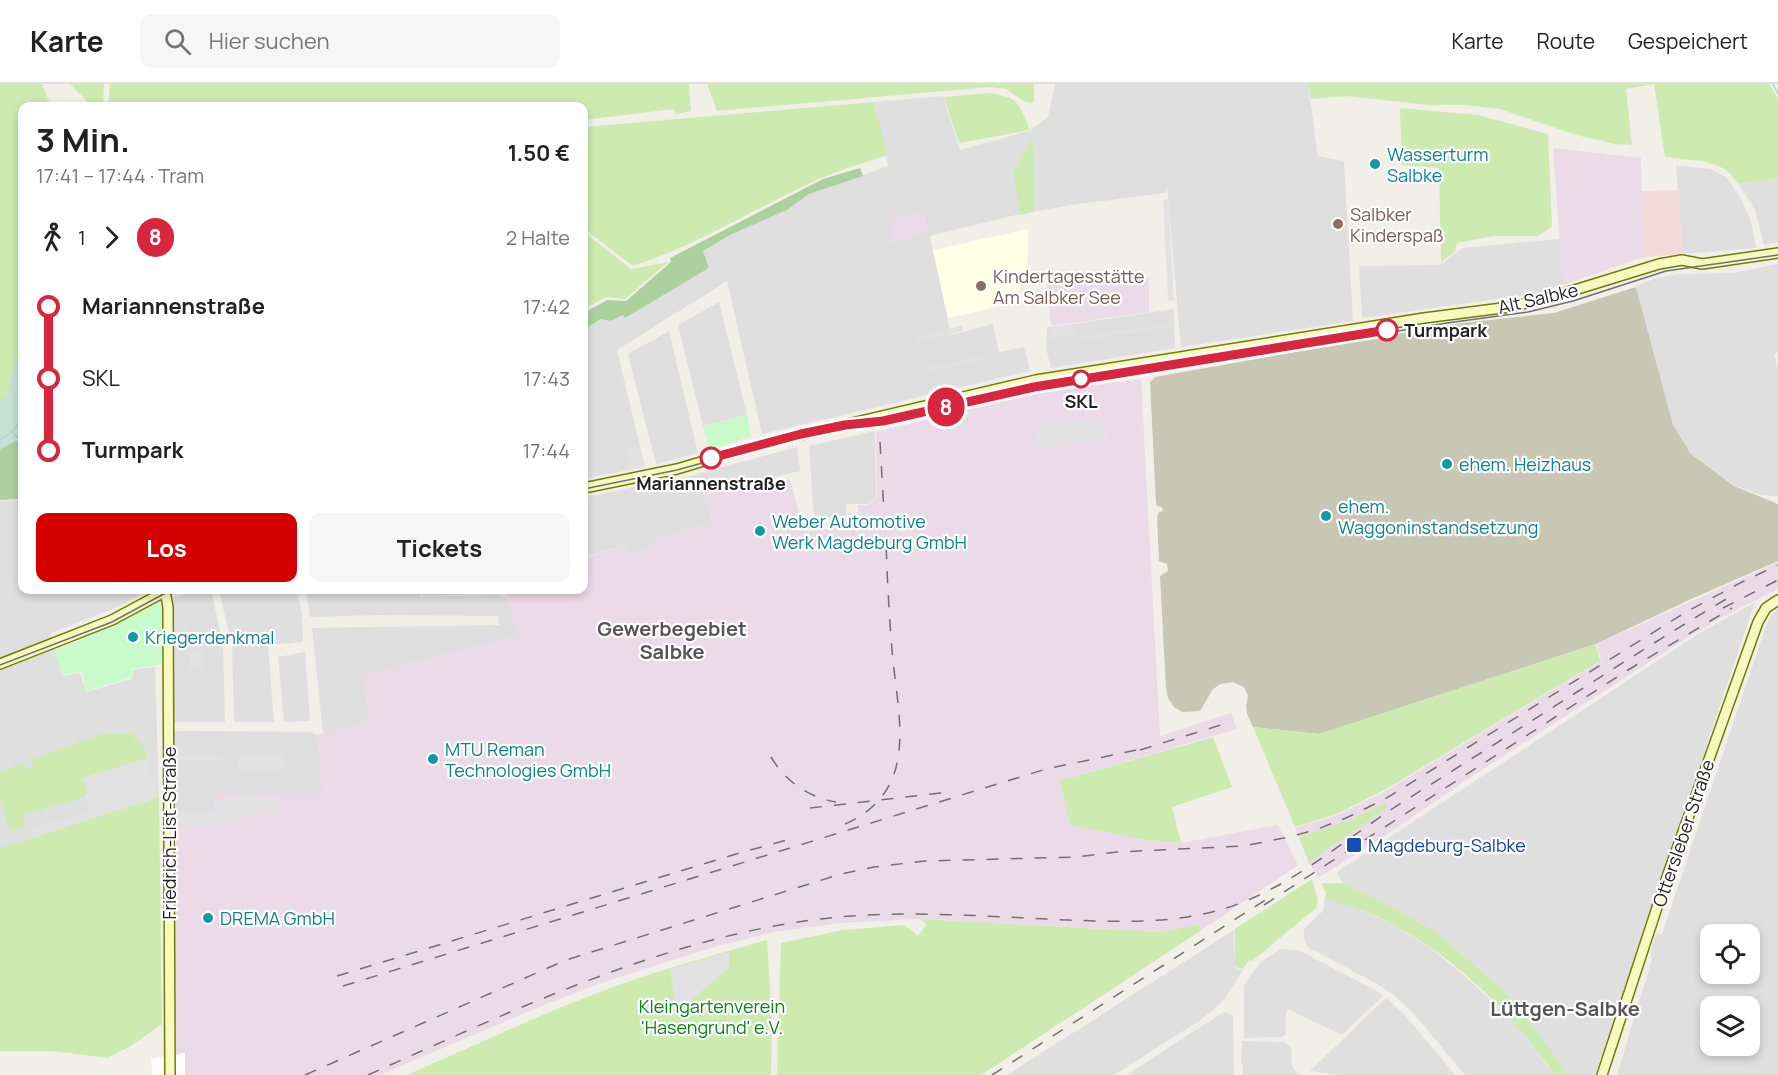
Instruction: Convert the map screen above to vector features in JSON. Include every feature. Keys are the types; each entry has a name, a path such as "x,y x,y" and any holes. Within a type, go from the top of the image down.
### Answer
{"main road":[{"name":"Alt Salbke","path":"588,487 670,471 801,435 1036,380 1524,304 1665,262 1684,260 1702,264 1778,253"},
{"path":"0,664 112,620 160,594"},
{"name":"Friedrich-List-Straße","path":"168,594 170,1075"},
{"name":"Ottersleber Straße","path":"1602,1075 1665,883 1758,622 1766,608 1778,600"}],"shaded area":[{"path":"1055,84 1308,84 1318,156 1344,161 1353,321 1181,347 1167,187 1166,193 1071,205 1016,215 930,236 951,335 993,324 999,352 1024,347 1030,371 762,434 727,281 617,350 645,467 588,478 588,327 601,319 610,321 623,315 625,317 709,268 702,251 730,235 787,210 809,194 888,166 874,102 943,96 960,150 1029,131 1048,117"},
{"path":"1553,148 1641,158 1643,257 1563,285"},
{"path":"1676,165 1711,169 1727,178 1740,197 1751,221 1756,248 1682,254"},
{"path":"1778,178 1778,242 1764,245 1755,210 1738,184"},
{"path":"1678,190 1682,254 1643,257 1641,191"},
{"path":"1168,199 1174,300 1168,301 1163,200"},
{"path":"924,210 929,233 893,242 889,218"},
{"name":"Kindertagesstätte Am Salbker See","path":"1028,229 1027,269 1014,303 948,318 933,250"},
{"path":"1560,239 1563,285 1539,293 1362,318 1359,266 1441,265 1462,248"},
{"path":"1778,264 1778,353 1774,354 1778,369 1778,496 1773,496 1757,494 1734,485 1691,454 1673,425 1636,287 1657,278 1678,274 1732,273"},
{"path":"1149,278 1149,312 1051,326 1047,282"},
{"path":"1636,287 1673,425 1691,454 1734,486 1778,504 1778,561 1596,644 1319,734 1253,727 1247,714 1248,696 1244,687 1233,682 1221,684 1213,689 1200,711 1182,712 1174,707 1168,698 1166,689 1160,576 1168,571 1167,564 1159,561 1157,517 1159,512 1163,511 1162,507 1157,506 1156,503 1150,382 1155,377 1454,324 1554,313"},
{"path":"719,302 747,415 703,426 678,325"},
{"path":"1174,309 1175,348 1051,368 1046,348 1047,328"},
{"path":"1173,323 1174,326 1078,341 1077,337"},
{"path":"1073,324 1076,336 1049,338 1048,327"},
{"path":"962,326 963,331 916,342 914,337"},
{"path":"669,331 698,453 656,464 628,354"},
{"path":"18,354 18,439 0,449 0,399 6,398"},
{"path":"981,356 981,360 924,373 922,370"},
{"path":"1141,379 1160,736 1231,713 1237,729 1060,781 1070,824 1146,840 1181,843 1278,825 1298,865 1202,930 1198,925 1159,932 919,919 841,923 774,932 714,947 607,981 546,1004 380,1075 176,1075 174,812 215,812 216,794 323,794 317,735 370,720 362,676 517,635 507,594 588,594 588,557 625,545 628,554 646,549 652,540 711,522 704,494 790,479 804,531 859,527 858,505 867,505 877,497 876,432 1035,394"},
{"path":"1104,417 1106,442 1036,447 1039,425"},
{"path":"875,431 876,497 867,504 846,504 847,517 814,519 809,446"},
{"path":"640,446 645,467 630,469 626,450"},
{"path":"797,447 800,471 704,494 712,522 652,540 647,549 627,555 625,545 588,556 588,496 694,475"},
{"path":"18,500 18,594 140,594 120,606 51,633 62,676 80,673 86,692 132,679 133,670 155,667 159,797 0,849 0,501"},
{"path":"1778,562 1778,589 1715,621 1651,661 1318,878 1309,863 1295,828 1340,814 1389,789 1601,661 1597,644"},
{"path":"187,594 212,594 223,646 225,722 174,722 173,597"},
{"path":"220,594 298,594 302,615 303,642 268,645 274,722 234,722 232,646"},
{"path":"307,594 421,594 421,597 498,595 509,599 518,635 362,676 370,720 323,734 312,628 499,625 498,616 310,617"},
{"path":"423,594 472,594 423,596"},
{"path":"1755,602 1595,1075 1567,1075 1512,998 1438,933 1343,883 1337,872 1698,634"},
{"path":"1778,608 1778,1075 1617,1075 1652,959 1650,953 1656,934 1662,934 1765,629"},
{"path":"189,650 204,651 204,669 189,667"},
{"path":"305,652 310,721 284,722 278,657"},
{"path":"173,731 310,732 317,735 323,794 216,794 215,812 174,812"},
{"path":"174,755 226,756 226,760 175,761"},
{"path":"239,755 284,755 286,770 239,770"},
{"path":"147,758 159,797 33,838 30,829 90,811 83,778"},
{"path":"248,794 250,798 260,795 261,800 275,796 279,809 207,828 176,828 177,812 215,813 216,802"},
{"path":"1325,899 1344,903 1388,922 1428,946 1466,977 1516,1024 1554,1075 1465,1075 1414,1014 1394,995 1308,947 1304,938 1304,929 1323,911"},
{"path":"1234,930 1235,968 1243,970 1223,1001 1202,1019 1114,1075 1007,1075"},
{"path":"1281,949 1300,951 1383,996 1342,1035 1288,1009 1285,1035 1244,1038 1244,986 1261,962"},
{"path":"729,952 729,968 676,1013 670,969"},
{"path":"1386,998 1404,1014 1455,1075 1338,1075 1310,1071"},
{"path":"1224,1012 1233,1016 1234,1075 1126,1075"},
{"path":"1242,1041 1284,1042 1291,1047 1292,1066 1298,1074 1306,1075 1243,1075"}],"green space":[{"path":"0,84 42,84 49,102 18,102 18,354 6,398 0,399"},
{"path":"70,84 104,84 103,102 88,102"},
{"path":"110,84 689,84 691,111 676,114 674,109 588,120 588,102 108,102"},
{"path":"707,84 1034,84 1034,103 1025,102 1006,89 990,87 717,111"},
{"path":"1308,84 1654,84 1626,89 1632,145 1615,144 1576,135 1500,109 1465,105 1429,105 1346,96 1311,99"},
{"path":"1654,84 1769,84 1778,99 1778,178 1738,184 1726,170 1719,166 1665,157"},
{"path":"988,93 1016,102 1030,130 959,143 944,97"},
{"path":"874,102 887,155 817,180 680,248 633,266 588,232 588,127"},
{"path":"1400,108 1478,115 1548,134 1552,227 1538,236 1493,236 1457,243 1455,252 1441,262 1439,168 1402,165"},
{"path":"1033,139 1034,212 1020,215 1013,171"},
{"path":"860,168 863,176 809,194 787,210 730,235 703,251 709,268 625,318 623,315 610,321 601,319 588,327 588,311 607,300 626,301 671,262 670,258 823,179"},
{"path":"588,235 631,269 668,262 625,299 606,297 588,307"},
{"path":"747,415 751,436 715,448 714,446 709,447 703,426"},
{"path":"18,441 18,499 0,500 0,449"},
{"path":"158,602 162,606 161,664 132,669 132,677 86,691 82,671 62,675 54,651 111,627"},
{"path":"1596,644 1600,661 1388,788 1339,813 1295,827 1253,727 1319,734"},
{"path":"102,734 134,734 134,738 138,738 144,747 147,758 84,778 88,793 85,794 86,797 22,815 26,828 10,831 0,799 0,771 24,763 26,769 34,766 32,759"},
{"path":"1213,737 1232,787 1172,807 1181,843 1146,840 1070,825 1060,781"},
{"path":"159,797 162,1024 129,1047 107,1058 53,1051 0,1051 0,848"},
{"path":"1385,803 1387,808 1309,862 1299,837 1350,820"},
{"path":"1312,879 1318,901 1316,908 1252,961 1249,960 1243,969 1235,967 1235,929"},
{"path":"1321,883 1343,883 1438,933 1512,998 1567,1075 1554,1075 1515,1024 1469,977 1415,937 1386,921 1356,908 1325,899 1326,892"},
{"path":"919,919 1159,932 1198,925 1202,930 981,1075 777,1075 781,943 843,930 905,925 918,936 927,924"},
{"name":"Kleingartenverein 'Hasengrund' e.V.","path":"767,940 772,1020 771,1075 407,1075 535,1018 613,987"}],"pier":[{"path":"185,1053 185,1075 153,1075 151,1059"}],"waterway":[{"path":"1773,84 1778,94"},
{"path":"0,440 18,425"},
{"path":"12,432 18,438"}],"tram line":[{"path":"588,488 677,470 801,436 841,428 883,424 1034,390 1528,312 1573,301 1666,271 1778,255"},
{"name":"8","path":"711,458 801,434 845,425 883,421 1034,387 1387,330"},
{"path":"0,665 112,622 164,594"}],"railway":[{"path":"880,442 884,512"},
{"path":"845,824 869,809 886,791 895,771 899,748 900,724 891,636 886,540"},
{"path":"305,1075 566,960 841,874 874,867 925,861 1077,857 1117,852 1244,846 1315,830 1385,799 1686,612 1778,565"},
{"path":"1723,608 1778,580"},
{"path":"368,1075 484,1023 604,974 666,953 728,936 790,923 852,916 906,914 1146,921 1204,914 1246,901 1312,865 1395,807 1728,598"},
{"path":"1264,905 1628,670 1732,608"},
{"path":"1140,750 1227,723"},
{"path":"343,986 1046,769 1146,748"},
{"path":"771,757 784,774 799,787 816,796 836,802"},
{"path":"810,808 949,792"},
{"path":"337,976 787,840"},
{"path":"992,1075 1270,897"}],"place":[{"name":"Wasserturm Salbke","path":"1375,164"},
{"name":"Salbker Kinderspaß","path":"1338,224"},
{"name":"Kindertagesstätte Am Salbker See","path":"981,286"},
{"name":"Turmpark","path":"1387,330"},
{"name":"SKL","path":"1081,379"},
{"name":"Mariannenstraße","path":"711,458"},
{"name":"ehem. Heizhaus","path":"1447,464"},
{"name":"ehem. Waggoninstandsetzung","path":"1326,516"},
{"name":"Weber Automotive Werk Magdeburg GmbH","path":"760,531"},
{"name":"Kriegerdenkmal","path":"133,637"},
{"name":"MTU Reman Technologies GmbH","path":"433,759"},
{"name":"Magdeburg-Salbke","path":"1354,845"},
{"name":"DREMA GmbH","path":"208,918"}],"district":[{"name":"Gewerbegebiet Salbke","path":"672,640"},
{"name":"Lüttgen-Salbke","path":"1565,1008"}]}
